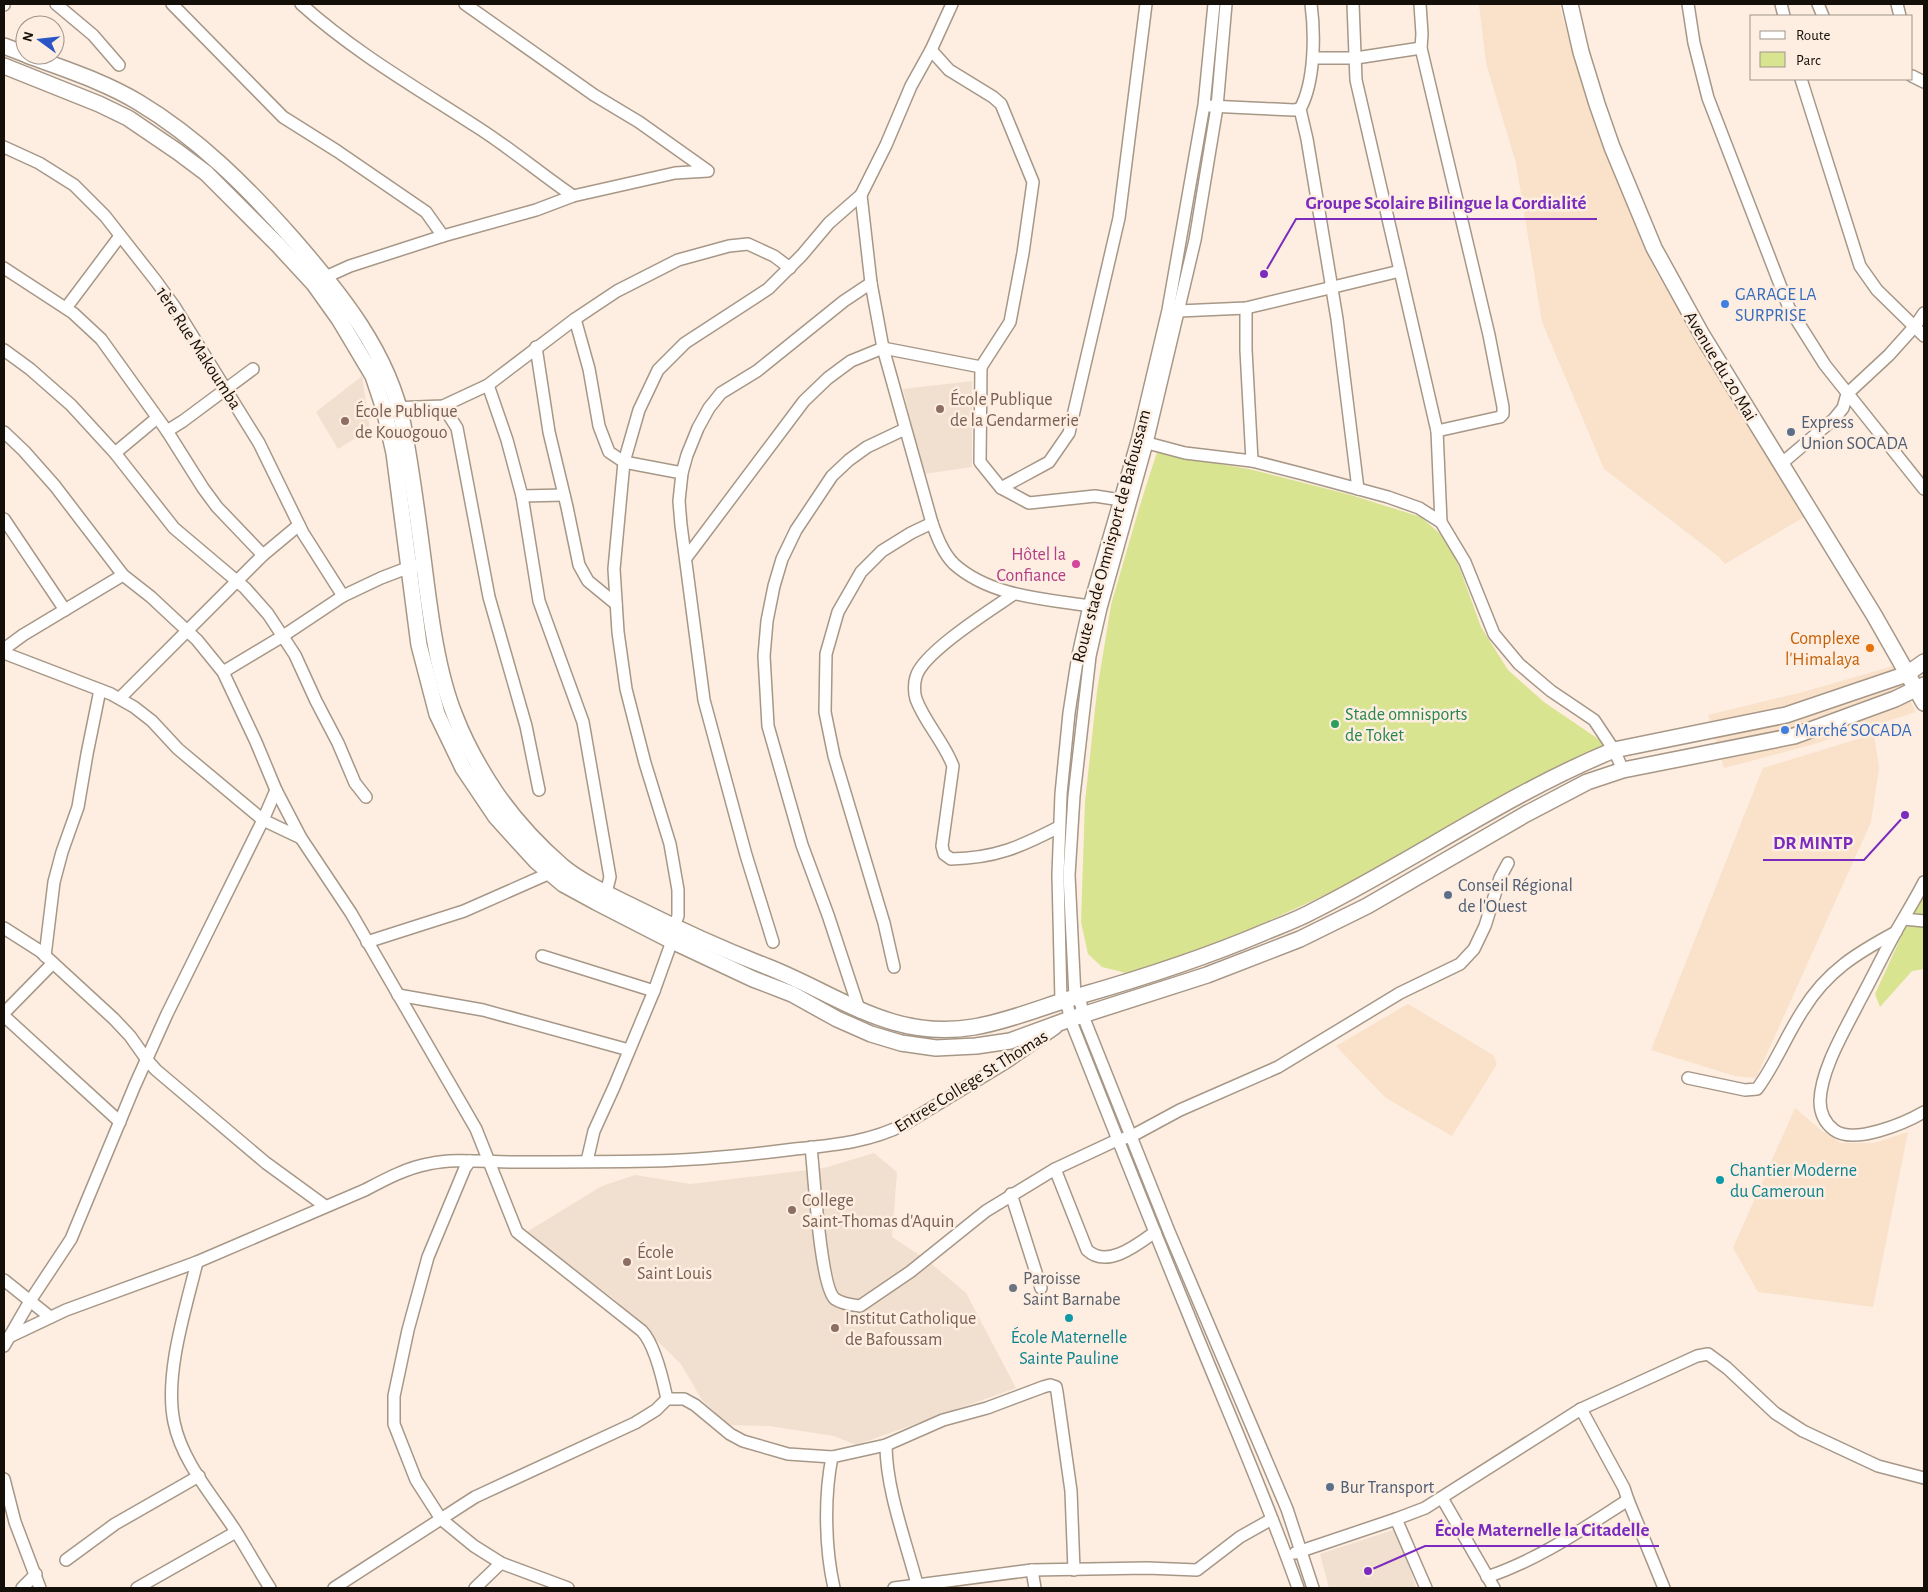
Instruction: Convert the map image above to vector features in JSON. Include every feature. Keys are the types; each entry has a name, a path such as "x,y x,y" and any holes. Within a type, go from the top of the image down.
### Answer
{"main road":[{"name":"Avenue du 20 Mai","path":"1570,4 1581,52 1597,104 1625,179 1654,248 1697,327 1874,615 1907,674 1922,693"},
{"path":"52,65 107,86 137,102 184,133 240,181 273,217 319,280"},
{"path":"4,66 99,104 128,118 178,152 212,179 278,244 319,280 356,318 382,362 392,408 417,565 420,645 437,714 463,768 496,817 530,856 562,884 596,902 673,934 794,978 860,1012 895,1023 945,1030 972,1028 1010,1019 1068,999 1158,973 1239,943 1311,913 1539,784 1570,768 1614,750 1786,715 1907,674 1924,662"},
{"path":"417,565 429,605 439,660 453,712 475,758 497,794 519,822 565,868 673,934 753,979 792,994 862,1030 901,1043 936,1048 976,1046 1010,1041 1207,975 1300,939 1367,906 1526,814 1587,782 1623,770 1794,736 1922,693"}],"street":[{"path":"56,4 93,35 119,64"},
{"path":"302,4 347,42 446,109 478,127 573,196"},
{"path":"319,280 350,266 444,236 536,210 573,196 675,173 708,171 464,4"},
{"path":"587,1161 594,1131 654,991 678,916 678,890 670,844 645,763 626,689 618,632 614,568 624,462 639,410 658,370 685,343 768,289 790,268 829,223 861,195 886,146 911,86 952,4"},
{"path":"1001,488 1049,462 1069,433 1119,218 1146,4"},
{"name":"Route stade Omnisport de Bafoussam","path":"1068,999 1069,875 1074,796 1095,607 1121,500 1142,442 1168,310 1204,105 1214,4"},
{"name":"Route stade Omnisport de Bafoussam","path":"1068,999 1058,875 1059,827 1069,713 1078,655 1095,607 1179,311 1195,240 1217,107 1226,4"},
{"path":"1312,4 1313,58 1304,102 1300,109 1307,139 1330,288 1337,319 1358,489"},
{"path":"1353,4 1356,80 1437,431 1441,522"},
{"path":"1420,4 1421,48 1489,335 1503,407 1500,417 1437,431"},
{"path":"1688,4 1694,43 1708,98 1789,308 1825,365 1924,490"},
{"path":"179,6 283,117 345,156 426,212 444,236"},
{"path":"1313,58 1356,58 1421,48"},
{"path":"930,50 949,70 1001,104 1033,182 1023,253 1010,322 981,367 980,462 1001,488 1029,503 1095,496 1121,500"},
{"path":"1801,80 1860,266 1877,290 1924,336"},
{"path":"1204,105 1300,109"},
{"name":"1ère Rue Makoumba","path":"4,147 39,163 65,178 86,196 120,236 174,306 259,443 299,525 343,596"},
{"path":"861,195 871,283 884,348 932,524 940,544 953,563 977,578 1014,594 1095,607"},
{"path":"66,308 120,236"},
{"path":"1181,238 1195,240"},
{"path":"392,408 443,406 488,385 536,347 617,291 678,260 729,246 748,244 774,256 790,268"},
{"path":"4,268 66,308 87,324 101,339 166,431 208,495 263,555"},
{"path":"1179,311 1246,308 1400,271"},
{"path":"773,942 746,855 704,700 679,501 682,473 698,428 709,408 722,393 757,371 844,301 871,283"},
{"path":"1246,308 1246,350 1252,462"},
{"path":"1781,464 1834,419 1843,408 1847,394 1889,355 1924,313"},
{"path":"575,319 589,369 604,441 609,452 624,462 682,473"},
{"path":"536,347 549,432 582,573 602,594 616,604"},
{"path":"686,558 804,401 828,378 851,361 884,348 981,367"},
{"path":"4,350 61,395 115,454 174,528 254,597 283,636 295,656 338,743 355,783 366,797"},
{"path":"166,431 253,369"},
{"path":"488,385 507,440 522,496 540,601 583,722 610,877 606,893"},
{"path":"443,406 457,428 489,597 526,726 538,790"},
{"path":"115,454 157,418"},
{"path":"860,1012 828,915 802,845 768,726 765,681 766,630 774,586 782,559 796,530 832,476 867,447 905,429"},
{"path":"4,432 50,480 123,575 187,631 223,672 253,734 276,790 301,838 351,913 476,1129 518,1232 646,1336 659,1365 667,1399"},
{"path":"1142,442 1184,453 1252,462 1358,489 1418,508 1441,522 1465,562 1494,634 1519,664 1551,691 1594,720 1614,750 1623,770"},
{"path":"522,496 564,494"},
{"path":"4,519 65,610"},
{"path":"894,967 884,923 834,756 825,712 826,654 838,612 861,572 882,551 911,533 932,524"},
{"path":"120,698 263,555 299,525"},
{"path":"223,672 283,636 343,596 417,565"},
{"path":"123,575 23,635 4,651 120,698 143,712 178,749 264,820 301,838"},
{"path":"1014,594 964,628 927,659 916,676 916,698 922,712 950,756 953,766 942,846 944,854 951,859 985,857 1006,852 1059,827"},
{"path":"100,690 86,754 78,807 62,852 54,882 49,959 4,1014 120,1122"},
{"path":"5,1343 71,1239 147,1060 184,980 264,820 276,790"},
{"path":"811,1147 820,1246 827,1287 834,1298 849,1305 860,1306 910,1272 986,1211 1011,1194 1055,1169 1117,1140 1130,1137 1180,1110 1278,1067 1400,993 1460,964 1474,949 1485,926 1500,878 1508,863"},
{"path":"367,942 464,911 550,873"},
{"path":"1924,882 1846,1028 1826,1070 1820,1100 1822,1116 1832,1129 1840,1134 1850,1136 1876,1131 1914,1118 1924,1112"},
{"path":"1904,919 1924,920"},
{"path":"4,928 49,959 122,1026 147,1060 192,1102 266,1162 325,1206"},
{"path":"1688,1078 1745,1090 1757,1089 1767,1076 1803,1009 1829,976 1852,957 1896,932"},
{"path":"542,956 654,991"},
{"path":"398,995 483,1010 629,1050"},
{"name":"Route stade Omnisport de Bafoussam","path":"1068,999 1081,1004 1077,1018 1117,1140 1287,1556 1298,1588"},
{"name":"Route stade Omnisport de Bafoussam","path":"1077,1018 1130,1137 1266,1456 1287,1509 1314,1588"},
{"name":"Entree College St Thomas","path":"5,1343 50,1317 156,1275 197,1262 413,1168 428,1164 470,1160 489,1162 672,1160 748,1155 867,1139 888,1132 1007,1062 1077,1018"},
{"path":"470,1160 428,1257 408,1330 394,1396 394,1424 406,1459 416,1480 441,1519 474,1546 501,1562 568,1588"},
{"path":"1055,1169 1087,1250 1093,1256 1102,1258 1121,1254 1155,1232"},
{"path":"1011,1194 1042,1288"},
{"path":"197,1262 179,1337 172,1393 173,1420 179,1442 270,1588"},
{"path":"4,1280 50,1317"},
{"path":"1287,1556 1425,1508 1581,1409 1697,1356 1708,1354 1727,1368 1776,1413 1803,1431 1878,1466 1924,1478"},
{"path":"334,1588 487,1490 635,1424 656,1410 667,1399 684,1399 695,1404 730,1434 752,1444 788,1454 832,1457 886,1445 943,1420 987,1408 1050,1385 1056,1387 1071,1491 1074,1570"},
{"path":"1581,1409 1624,1488 1664,1588"},
{"path":"886,1445 886,1458 892,1492 917,1584"},
{"path":"832,1457 827,1480 827,1513 830,1573 834,1588"},
{"path":"66,1560 115,1524 199,1476"},
{"path":"4,1479 15,1522 40,1588"},
{"path":"1442,1498 1494,1588"},
{"path":"1487,1577 1523,1564 1559,1544 1628,1500"},
{"path":"4,1514 15,1522"},
{"path":"894,1588 1032,1570 1147,1568 1197,1570 1240,1537 1272,1519"},
{"path":"1396,1519 1426,1588"},
{"path":"137,1588 236,1532"},
{"path":"475,1588 501,1562"},
{"path":"1032,1570 1035,1588"},
{"path":"22,1588 36,1574"}],"shaded area":[{"path":"1479,4 1559,4 1585,95 1629,209 1656,272 1804,517 1725,564 1719,557 1604,469 1542,322 1516,163 1486,63"},
{"name":"École Publique de Kouogouo","path":"362,376 370,429 338,449 316,412"},
{"name":"École Publique de la Gendarmerie","path":"972,381 972,467 924,474 903,389"},
{"name":"Marché SOCADA","path":"1893,666 1916,712 1811,745 1724,768 1708,715 1803,692"},
{"path":"1874,734 1879,768 1871,822 1756,1078 1735,1076 1651,1050 1763,768"},
{"path":"1408,1004 1493,1055 1497,1064 1452,1136 1386,1098 1336,1046"},
{"path":"1795,1108 1822,1131 1841,1143 1874,1143 1908,1132 1873,1307 1758,1292 1733,1248"},
{"path":"874,1153 897,1172 892,1237 927,1260 966,1293 1016,1388 856,1445 834,1436 769,1426 728,1425 702,1400 681,1364 613,1298 525,1233 602,1186 635,1175 690,1184 824,1168"},
{"path":"1396,1529 1416,1587 1329,1588 1320,1554"}],"green space":[{"name":"Stade omnisports de Toket","path":"1158,449 1183,458 1249,469 1351,495 1421,517 1447,540 1460,569 1481,627 1508,670 1544,702 1610,747 1390,865 1264,923 1163,964 1130,974 1102,967 1088,954 1081,922 1085,802 1097,691 1111,605"},
{"path":"1924,887 1924,969 1912,971 1880,1007 1875,994"}],"place":[{"name":"Groupe Scolaire Bilingue la Cordialité","path":"1264,274"},
{"name":"GARAGE LA SURPRISE","path":"1725,304"},
{"name":"École Publique de la Gendarmerie","path":"940,409"},
{"name":"École Publique de Kouogouo","path":"345,421"},
{"name":"Express Union SOCADA","path":"1791,432"},
{"name":"Hôtel la Confiance","path":"1076,564"},
{"name":"Complexe l'Himalaya","path":"1870,648"},
{"name":"Stade omnisports de Toket","path":"1335,724"},
{"name":"Marché SOCADA","path":"1785,730"},
{"name":"DR MINTP","path":"1905,815"},
{"name":"Conseil Régional de l'Ouest","path":"1448,895"},
{"name":"Chantier Moderne du Cameroun","path":"1720,1180"},
{"name":"College Saint-Thomas d'Aquin","path":"792,1210"},
{"name":"École Saint Louis","path":"627,1262"},
{"name":"Paroisse Saint Barnabe","path":"1013,1288"},
{"name":"École Maternelle Sainte Pauline","path":"1069,1318"},
{"name":"Institut Catholique de Bafoussam","path":"835,1328"},
{"name":"Bur Transport","path":"1330,1487"},
{"name":"École Maternelle la Citadelle","path":"1368,1571"}]}
